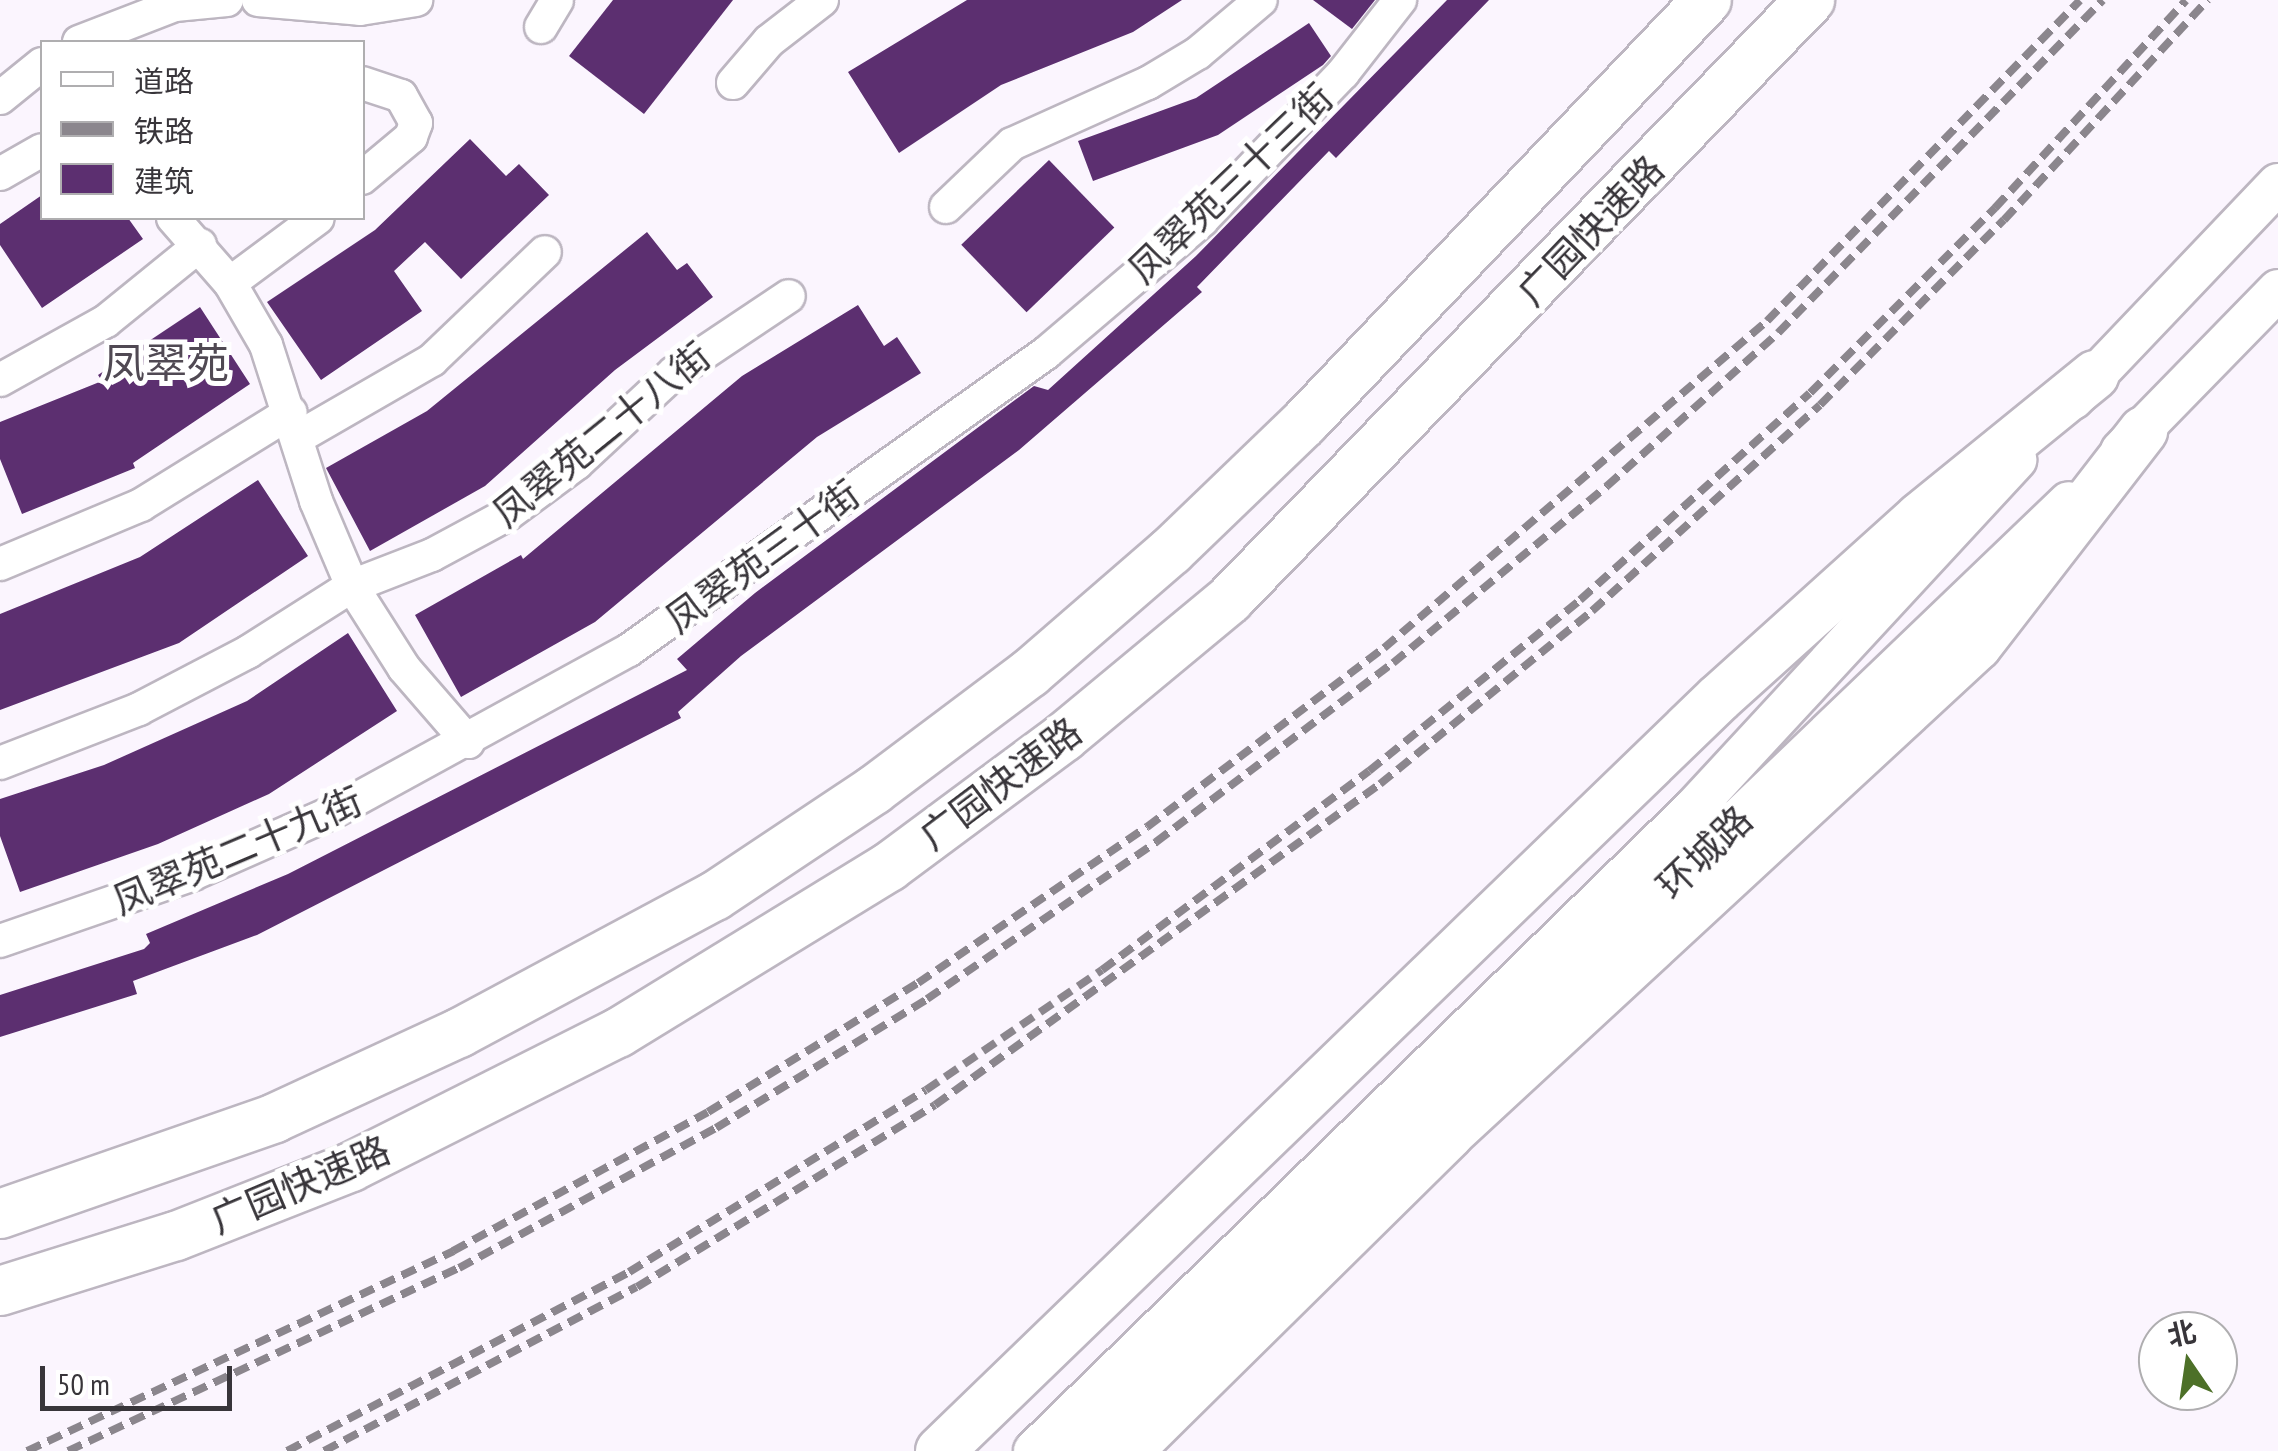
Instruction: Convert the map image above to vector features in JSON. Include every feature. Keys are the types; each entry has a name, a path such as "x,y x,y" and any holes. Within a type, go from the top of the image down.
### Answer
{"highway":[{"name":"广园快速路","path":"0,1214 274,1118 459,1033 716,896 874,790 1030,673 1171,552 1304,423 1706,0"},
{"name":"广园快速路","path":"0,1290 176,1236 351,1167 618,1032 888,867 1064,738 1230,600 1810,0"},
{"path":"940,1451 1719,698 1920,518 2095,375"},
{"path":"1118,1414 1449,1134 1977,646 2142,431"}],"main road":[{"name":"环城路","path":"1118,1414 2278,184"},
{"path":"2142,431 2276,289"},
{"path":"1034,1451 1118,1414"},
{"path":"1079,1451 1118,1414"}],"street":[{"path":"83,40 175,6 226,0"},
{"path":"258,0 360,9 416,0"},
{"path":"733,83 769,41 822,0"},
{"path":"946,207 1012,144 1148,83 1198,53 1260,0"},
{"name":"凤翠苑三十三街","path":"1046,353 1202,220 1343,73 1400,0"},
{"path":"0,98 40,66"},
{"path":"365,84 401,96 413,107 411,137 365,175"},
{"path":"0,174 40,151"},
{"path":"175,220 230,283 266,346 316,501 352,586 404,668 468,742"},
{"path":"230,283 315,220"},
{"path":"0,380 106,322 200,245"},
{"path":"0,564 141,505 294,425 432,360 545,252"},
{"name":"凤翠苑二十八街","path":"0,763 194,682 352,586 432,555 508,514 577,463 674,372 789,296"},
{"name":"凤翠苑三十街","path":"468,742 629,650 1046,353"},
{"name":"凤翠苑二十九街","path":"0,941 264,844 468,742"}],"building":[{"path":"613,0 733,0 644,114 569,56"},
{"path":"967,0 1182,0 1133,32 1001,85 899,153 848,72"},
{"path":"1313,0 1375,0 1352,29"},
{"path":"1447,0 1489,0 1336,158 1329,151 1197,287 1202,292 1019,450 741,656 678,712 681,718 257,935 133,981 137,994 0,1037 0,995 144,949 150,943 146,934 288,874 687,670 677,659 755,593 1034,386 1048,390 1196,256"},
{"path":"1309,23 1331,56 1323,65 1218,135 1093,181 1078,141 1196,98"},
{"path":"470,139 506,176 519,164 549,195 461,279 425,242 394,271 422,311 321,380 267,302 375,230"},
{"path":"1049,160 1114,228 1027,312 961,245"},
{"path":"40,196 40,220 129,220 143,239 42,308 0,245 0,224"},
{"path":"647,232 677,270 687,263 713,297 615,370 485,486 370,551 326,468 427,411"},
{"path":"858,305 884,346 897,337 921,373 817,437 595,622 461,697 415,615 521,555 523,559 742,376"},
{"path":"200,307 250,384 133,463 135,468 22,514 0,459 0,422 102,381 98,375"},
{"path":"258,480 308,556 179,643 0,710 0,614 140,557"},
{"path":"348,633 397,711 269,794 158,844 20,892 0,836 0,799 104,765 247,701"}],"railway":[{"path":"27,1451 453,1251 708,1112 918,983 1147,827 1384,648 1767,321 2080,0"},
{"path":"68,1451 459,1268 716,1128 927,999 1156,842 1393,663 1607,486 1778,333 2103,0"},
{"path":"287,1451 629,1272 926,1090 1102,970 1369,771 1580,600 1810,393 1995,208 2186,0"},
{"path":"324,1451 637,1287 935,1105 1380,784 1592,611 1820,405 2004,220 2208,0"}],"district":[{"name":"凤翠苑","path":"166,363"}]}
